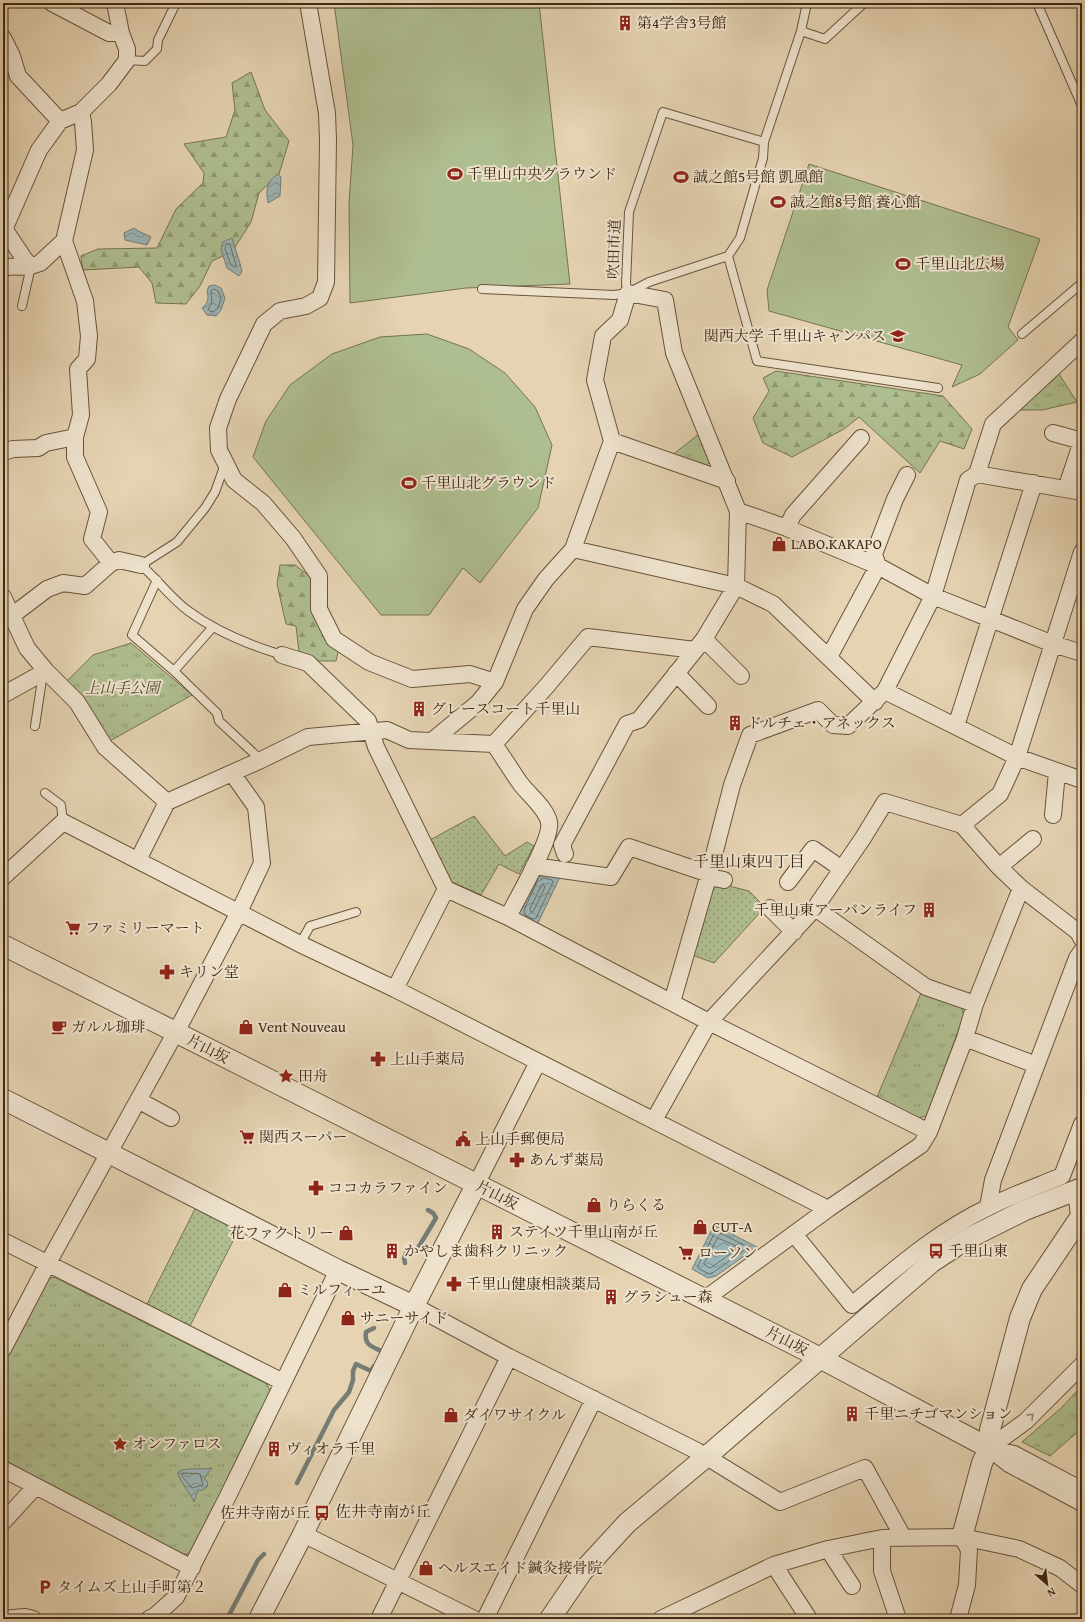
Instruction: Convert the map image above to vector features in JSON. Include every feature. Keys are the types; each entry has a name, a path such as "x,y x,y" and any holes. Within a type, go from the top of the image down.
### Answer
{"street":[{"path":"52,3 109,33 121,33"},
{"path":"32,266 25,260 4,231 39,150 60,121 81,112 109,84 127,60 127,49 121,33 115,3"},
{"path":"308,3 327,113 326,282 320,298 306,306 280,311 264,324 228,399 218,428 219,450 234,480 264,503 293,538 319,576 319,609 334,640 369,662 412,679 470,674 495,682"},
{"path":"3,38 17,54 18,76 60,121"},
{"path":"81,112 85,150 64,241 85,302 89,336 87,359 78,369 81,415 76,437 76,456 99,512 92,539 111,563"},
{"path":"3,268 9,266 25,268 40,263 64,241"},
{"path":"432,741 478,703 495,682 525,610 546,579 573,549 612,441 596,380 603,336 620,320 628,293 665,300 674,353 738,511 736,586 700,644 639,720 627,724 562,845 565,854"},
{"path":"672,1002 709,874 732,785 750,735 818,710 833,725 848,726 880,697 933,596 968,480 977,474 993,424 1082,341"},
{"path":"1053,433 1082,441 1066,489"},
{"path":"3,452 13,449 38,448 46,443 76,437"},
{"path":"787,528 793,515 861,438"},
{"path":"612,441 726,481"},
{"path":"977,474 1082,492"},
{"path":"829,657 878,566 874,554 895,498 907,475"},
{"path":"956,726 1034,483"},
{"path":"738,511 787,528 878,566 933,596 991,620 1053,644 1082,653"},
{"path":"573,549 736,586 773,604 829,657 880,697 956,726 1017,756 1057,772 1082,779"},
{"path":"962,825 1000,794 1017,756 1082,552"},
{"path":"5,607 18,611 47,589 64,583 85,586 111,563 119,560 141,565"},
{"path":"5,607 27,648 45,672 77,702 105,747 167,802"},
{"path":"494,744 545,688 588,637 700,644 741,676"},
{"path":"282,655 308,663 368,721 376,747 446,889 508,917 709,1022 929,1132"},
{"path":"3,695 45,672"},
{"path":"676,673 708,706"},
{"path":"138,860 167,802 308,737 387,730 409,740 494,744"},
{"path":"494,744 520,783 541,808 549,822 548,834 534,866 508,917"},
{"path":"1053,815 1057,772"},
{"path":"3,1349 48,1263 176,1033 239,912 262,863 256,807 232,773"},
{"path":"654,1120 709,1022 794,932 814,908 863,838 885,802 962,825 999,867 1021,888 1078,932 1082,939"},
{"path":"5,872 63,822 300,944 395,989 828,1209"},
{"path":"999,867 1033,838"},
{"path":"534,866 611,877 629,847 709,874 714,878 724,880"},
{"path":"788,882 813,850 842,869"},
{"path":"705,1300 828,1209 922,1144 929,1132 965,1038 975,1004 1021,888"},
{"path":"395,989 446,889"},
{"path":"770,908 794,932"},
{"path":"814,908 926,987 975,1004"},
{"name":"片山坂","path":"3,945 821,1358 989,1448"},
{"path":"988,1207 993,1180 1077,958 1082,952"},
{"path":"965,1038 1036,1064"},
{"path":"258,1619 303,1534 414,1306 538,1062"},
{"path":"3,1100 338,1270 414,1306 509,1357 707,1456 780,1502 864,1468 903,1537"},
{"path":"138,1100 171,1118"},
{"path":"794,1234 852,1305 923,1248 988,1207 1062,1176 1082,1124"},
{"path":"550,1619 582,1572 627,1522 707,1456 932,1262 967,1239 1025,1210 1080,1189 1081,1216 1032,1289 1020,1318 990,1430 989,1448 982,1463 962,1537 969,1550 969,1557 967,1585 958,1619"},
{"path":"3,1241 283,1382"},
{"path":"148,1619 155,1616 176,1597 192,1568 338,1270"},
{"path":"379,1619 509,1357"},
{"path":"989,1448 1026,1421 1082,1365"},
{"path":"485,1619 594,1399"},
{"path":"989,1448 1014,1454 1082,1490"},
{"path":"989,1448 1009,1464 1082,1503"},
{"path":"3,1469 192,1568"},
{"path":"3,1522 35,1487"},
{"path":"303,1534 474,1619"},
{"path":"661,1619 774,1565 828,1548 882,1538 962,1537 1019,1549 1060,1568 1082,1585"},
{"path":"882,1538 882,1571 898,1619"},
{"path":"828,1548 852,1586"},
{"path":"774,1565 809,1619"},
{"path":"3,1619 28,1618"}],"lane":[{"path":"127,60 145,61 157,49 158,40 176,3"},
{"path":"807,3 801,31 764,142 763,158 740,238 728,256 757,361 938,388"},
{"path":"801,31 825,39 864,3"},
{"path":"1037,3 1082,106"},
{"name":"吹田市道","path":"728,256 649,282 628,293 626,284 629,212 663,112 764,142"},
{"path":"22,306 32,266"},
{"path":"1022,334 1082,283"},
{"path":"482,289 614,295 628,293"},
{"path":"226,463 215,492 205,508 177,542 141,565 187,610 213,627 256,647 282,655"},
{"path":"157,580 132,635 174,671 217,712 219,721 260,760"},
{"path":"174,671 213,627"},
{"path":"35,726 45,672"},
{"path":"45,792 61,805 63,822"},
{"path":"300,944 310,926 356,912"}],"green space":[{"name":"千里山中央グラウンド","path":"334,3 539,3 570,284 466,288 350,303 349,203 353,145"},
{"path":"251,72 265,110 289,141 279,174 259,193 251,222 232,252 212,261 200,286 186,304 156,303 152,283 139,267 83,270 81,256 98,249 157,248 176,209 203,183 204,173 184,144 226,137 235,110 232,83"},
{"name":"千里山北広場","path":"809,164 1040,239 1008,327 1018,340 980,374 952,387 962,365 769,311 767,290"},
{"name":"千里山北グラウンド","path":"427,334 469,349 505,373 535,407 552,445 538,508 480,583 463,568 429,615 381,615 253,457 266,421 290,385 332,354 380,337"},
{"path":"776,371 943,396 972,429 964,449 940,441 920,473 859,417 844,429 792,457 763,443 753,418 769,391 763,378"},
{"path":"1059,374 1077,402 1042,410 1020,410"},
{"path":"699,434 710,462 705,467 671,456"},
{"path":"280,565 295,565 312,578 339,648 336,661 319,661 299,652 296,626 286,624 277,584"},
{"name":"上山手公園","path":"131,643 192,695 110,741 66,682 93,655"},
{"path":"474,816 505,856 527,842 534,846 519,874 499,864 481,895 450,881 430,840"},
{"path":"713,882 749,891 765,907 714,963 692,955"},
{"path":"921,993 961,1006 964,1015 927,1116 917,1118 877,1097"},
{"path":"196,1207 239,1229 190,1326 147,1304"},
{"path":"54,1277 267,1384 271,1393 191,1553 182,1555 3,1460 3,1364 46,1280"},
{"path":"1082,1386 1082,1428 1050,1456 1022,1442 1060,1409"}],"water":[{"path":"278,174 281,177 280,196 268,203 267,194 269,183"},
{"path":"134,228 151,237 147,245 125,240 124,233"},
{"path":"232,238 242,272 239,276 227,268 221,249 223,242"},
{"path":"215,285 221,288 225,298 221,310 216,316 207,315 202,308 208,301 207,291 209,286"},
{"path":"543,874 560,877 537,925 522,918 519,911 534,879"},
{"path":"714,1225 757,1247 716,1276 708,1278 692,1269"},
{"path":"212,1468 204,1478 208,1482 207,1487 203,1490 198,1490 194,1502 178,1475 178,1472 181,1470"}],"waterway":[{"path":"405,1263 404,1258 406,1253 418,1248 436,1218 433,1213 428,1210"},
{"path":"374,1328 366,1332 366,1340 374,1348 381,1351"},
{"path":"297,1483 334,1410 349,1392 353,1380 353,1371 356,1364 371,1371 374,1366"},
{"path":"227,1619 258,1560 264,1554"}],"place":[{"name":"第4学舎3号館","path":"625,23"},
{"name":"千里山中央グラウンド","path":"455,174"},
{"name":"誠之館5号館 凱風館","path":"681,177"},
{"name":"誠之館8号館 養心館","path":"778,202"},
{"name":"千里山北広場","path":"903,264"},
{"name":"関西大学 千里山キャンパス","path":"898,336"},
{"name":"千里山北グラウンド","path":"409,483"},
{"name":"LABO.KAKAPO","path":"779,544"},
{"name":"グレースコート千里山","path":"419,709"},
{"name":"ドルチェ・アネックス","path":"735,723"},
{"name":"千里山東アーバンライフ","path":"929,910"},
{"name":"ファミリーマート","path":"73,928"},
{"name":"キリン堂","path":"167,972"},
{"name":"ガルル珈琲","path":"59,1027"},
{"name":"Vent Nouveau","path":"246,1027"},
{"name":"上山手薬局","path":"378,1059"},
{"name":"田舟","path":"286,1076"},
{"name":"関西スーパー","path":"247,1137"},
{"name":"上山手郵便局","path":"463,1139"},
{"name":"あんず薬局","path":"517,1160"},
{"name":"ココカラファイン","path":"316,1188"},
{"name":"りらくる","path":"594,1205"},
{"name":"CUT-A","path":"700,1227"},
{"name":"ステイツ千里山南が丘","path":"497,1232"},
{"name":"花ファクトリー","path":"346,1233"},
{"name":"かやしま歯科クリニック","path":"392,1251"},
{"name":"千里山東","path":"936,1251"},
{"name":"ローソン","path":"686,1253"},
{"name":"千里山健康相談薬局","path":"454,1284"},
{"name":"ミルフィーユ","path":"285,1290"},
{"name":"グラシュー森","path":"611,1297"},
{"name":"サニーサイド","path":"348,1318"},
{"name":"千里ニチゴマンション","path":"852,1414"},
{"name":"ダイワサイクル","path":"451,1415"},
{"name":"オンファロス","path":"120,1444"},
{"name":"ヴィオラ千里","path":"274,1449"},
{"name":"佐井寺南が丘","path":"322,1513"},
{"name":"ヘルスエイド鍼灸接骨院","path":"426,1568"},
{"name":"タイムズ上山手町第２","path":"45,1587"}],"district":[{"name":"千里山東四丁目","path":"749,861"},
{"name":"佐井寺南が丘","path":"383,1511"}]}
